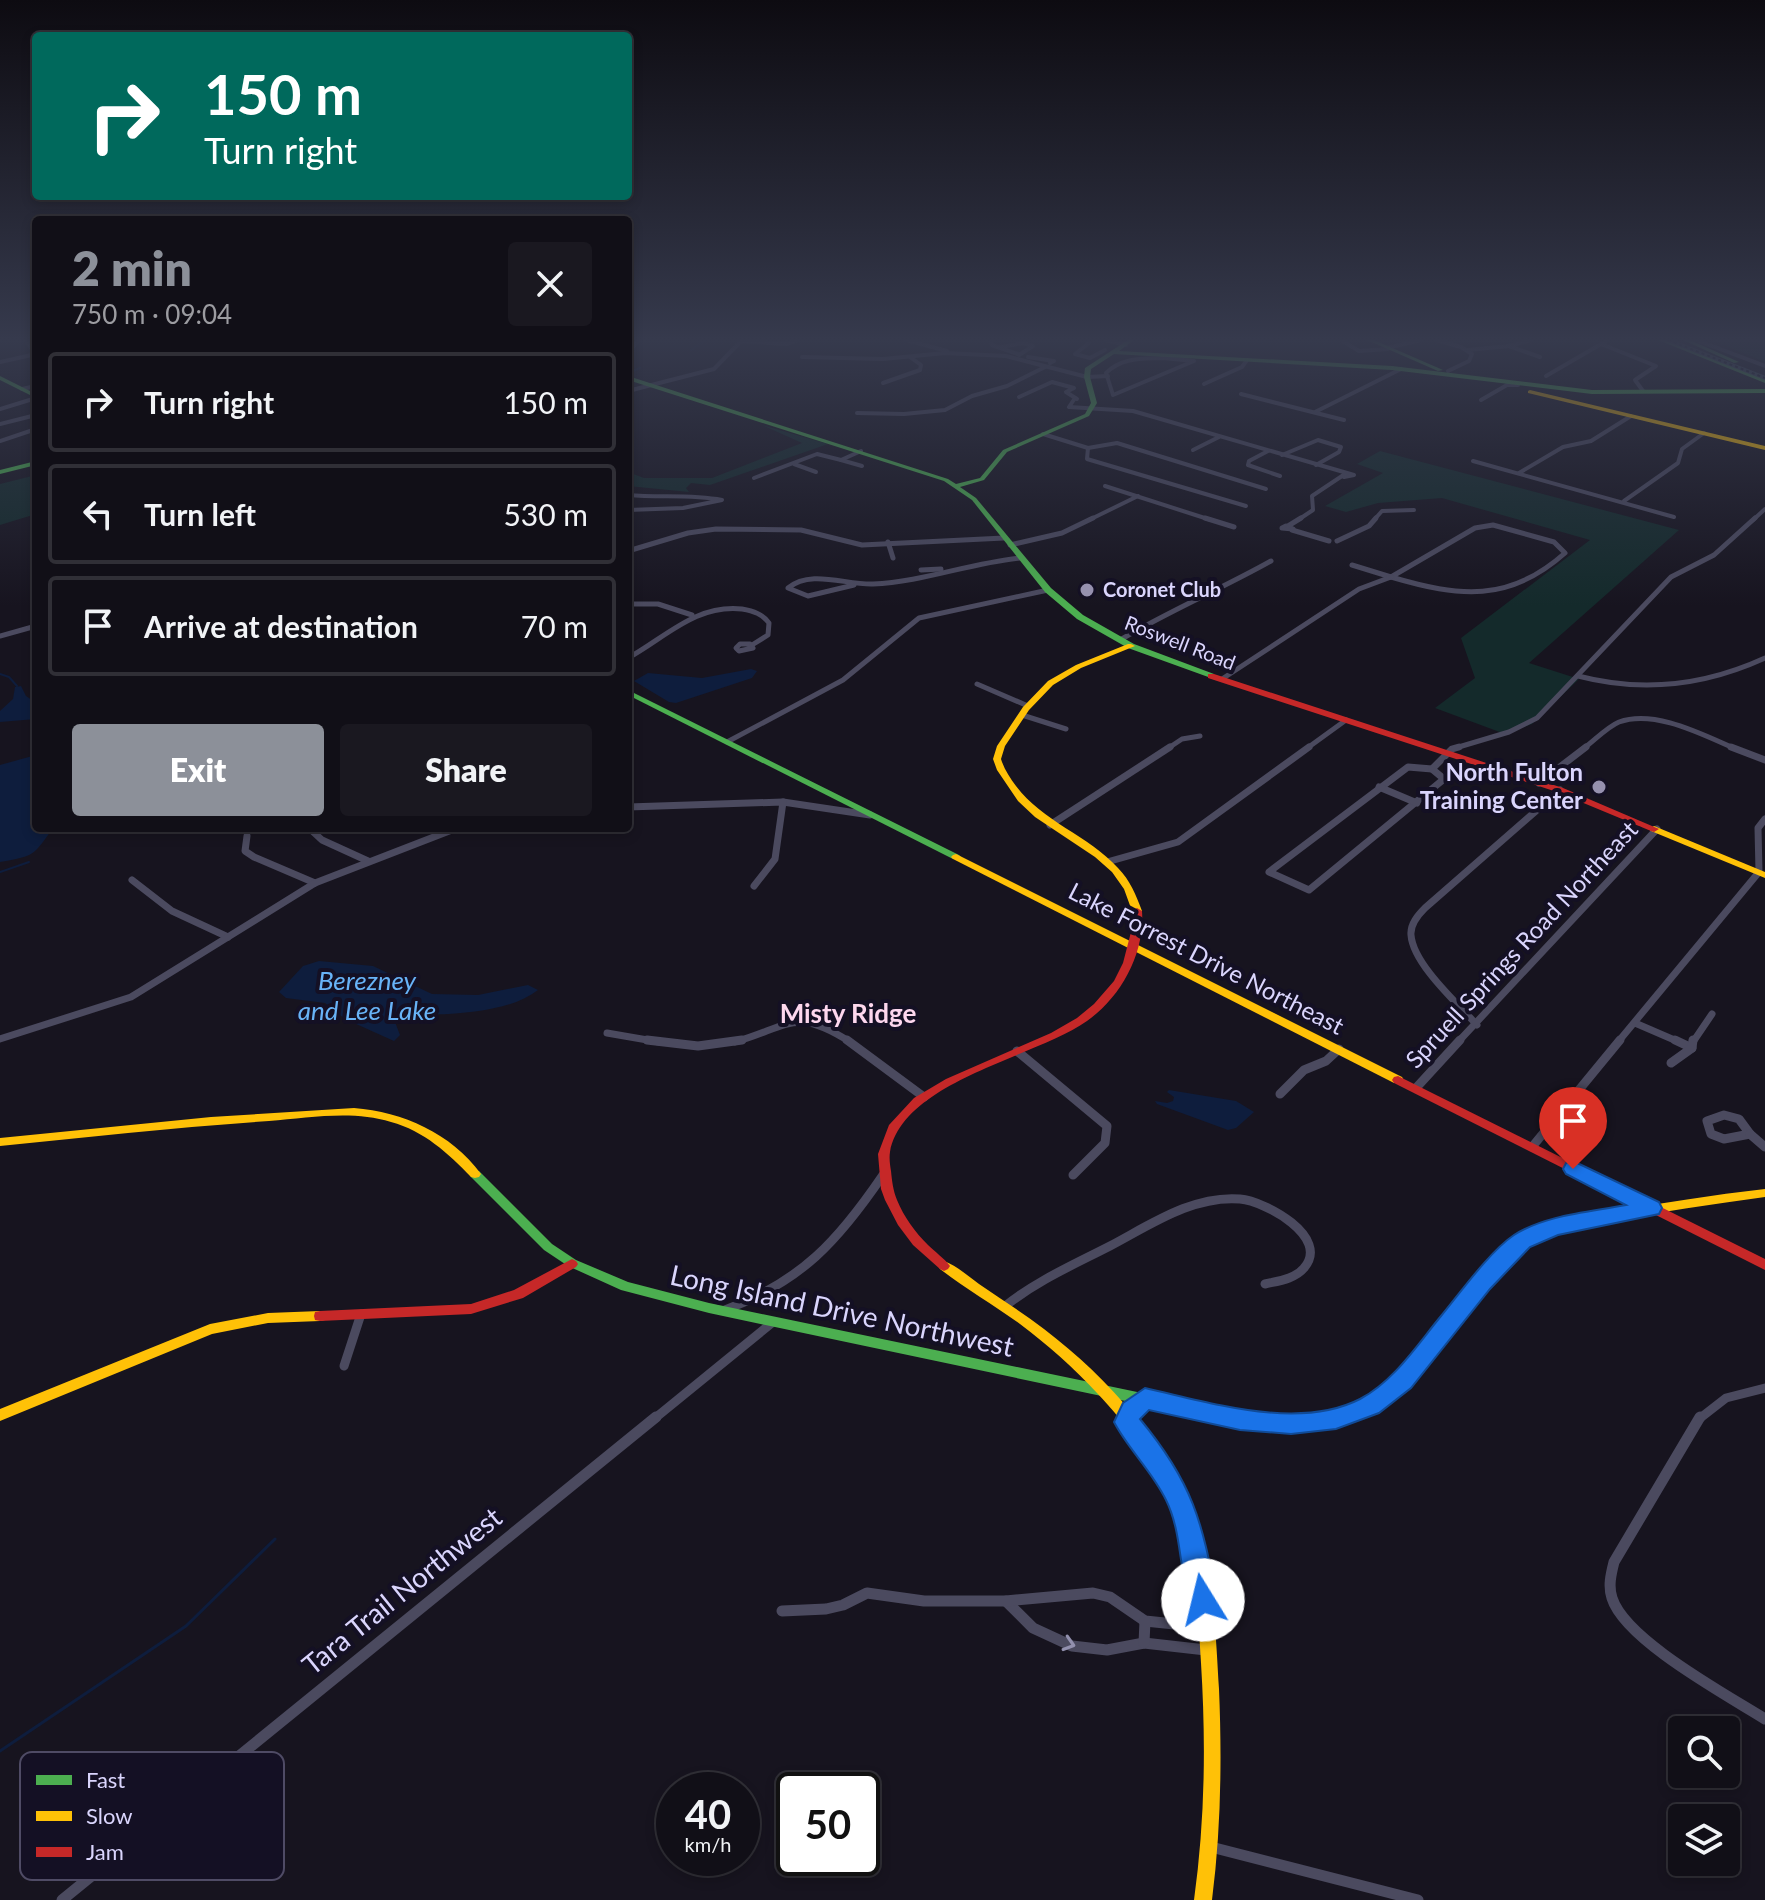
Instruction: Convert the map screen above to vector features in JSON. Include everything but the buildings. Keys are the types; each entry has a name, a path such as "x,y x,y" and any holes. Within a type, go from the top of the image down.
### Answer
{"main road":[{"name":"Roswell Road","path":"789,429 925,471 957,486 974,499 1048,590 1080,617 1131,646 1560,790 1762,873"},
{"path":"957,486 982,479 1005,451 1055,429"},
{"path":"1685,429 1765,448"},
{"path":"0,475 32,469"},
{"path":"0,475 21,474 32,470"},
{"path":"1131,646 1059,675 1039,692 998,753 998,767 1026,805 1050,825 1107,862 1127,880 1139,900 1140,912 1129,962 1116,986 1094,1010 1071,1027 951,1078 924,1097 890,1135 883,1155 883,1175 908,1232 917,1245 932,1259 1050,1341 1127,1422 1158,1462 1178,1497 1193,1541 1208,1650 1213,1742 1211,1847 1203,1900"},
{"name":"Lake Forrest Drive Northeast","path":"632,694 1134,944 1765,1265"},
{"name":"Long Island Drive Northwest","path":"0,1142 247,1119 355,1114 391,1117 417,1127 447,1147 524,1230 572,1264 644,1292 1267,1423 1314,1422 1354,1412 1383,1399 1482,1282 1522,1241 1554,1228 1651,1208 1765,1193"},
{"path":"0,1415 67,1390 208,1329 268,1318 443,1312 483,1306 518,1294 572,1264"},
{"path":"1127,1422 1131,1410 1145,1398"}],"street":[{"path":"1191,429 1344,475 1316,491 1312,496 1313,510 1290,528 1337,541 1369,526 1382,511 1414,510"},
{"path":"1519,473 1563,447 1591,441 1611,429"},
{"path":"0,444 32,431"},
{"path":"1045,433 1090,447 1117,443 1266,489"},
{"path":"1624,501 1678,463 1682,449 1704,433"},
{"path":"1193,450 1219,437"},
{"path":"1282,455 1311,440 1328,441 1341,447 1339,452 1316,465"},
{"path":"1090,447 1087,459 1246,506"},
{"path":"841,460 861,451"},
{"path":"1268,451 1249,461 1248,465 1280,476"},
{"path":"754,478 821,453 862,466"},
{"path":"1473,461 1674,517"},
{"path":"794,464 816,472"},
{"path":"1105,486 1234,527"},
{"path":"632,495 666,499 692,494 722,500 683,508 632,510"},
{"path":"632,550 688,533 716,529 796,529 855,544 888,542 1012,548 1062,533 1138,496"},
{"path":"1432,769 1446,752 1530,723 1671,577 1720,551 1765,509"},
{"path":"1222,679 1359,589 1391,577 1481,526 1510,528 1554,542 1565,550 1563,555 1526,583 1509,589 1447,591 1391,577 1352,565"},
{"path":"888,542 893,558"},
{"path":"854,585 806,578 795,581 788,588 808,596 854,585 902,581 1003,559 1012,548"},
{"path":"1120,640 1172,609 1219,590 1271,561"},
{"path":"913,567 931,574"},
{"path":"921,570 933,567 943,570"},
{"path":"727,742 843,680 919,618 1048,590"},
{"path":"632,604 658,604 692,615"},
{"path":"632,655 692,615 733,608 764,616 771,627 768,635 752,645"},
{"path":"0,636 32,627"},
{"path":"1578,676 1622,687 1651,687 1727,676 1765,658"},
{"path":"977,684 993,687 1025,710 1066,729"},
{"path":"1539,783 1617,723 1633,719 1667,724 1765,760"},
{"path":"1107,862 1178,842 1346,720"},
{"path":"1050,825 1182,739 1200,736"},
{"path":"1408,767 1432,769 1444,779 1309,890 1269,872 1379,787 1408,767"},
{"path":"1379,787 1417,803"},
{"path":"1477,1025 1419,954 1411,937 1412,926 1425,908 1560,790"},
{"path":"632,807 783,802 876,816"},
{"path":"754,886 767,875 776,861 783,802"},
{"path":"1532,1147 1762,873 1758,828 1765,819"},
{"name":"Spruell Springs Road Northeast","path":"1416,1088 1657,829"},
{"path":"312,832 319,841 353,851 368,861"},
{"path":"0,1039 120,1002 151,986 315,883 444,832"},
{"path":"247,836 245,851 259,863 295,871 315,883"},
{"path":"132,880 172,911 228,937"},
{"path":"1671,1063 1692,1048 1693,1040 1712,1014"},
{"path":"607,1033 679,1046 713,1046 747,1040 789,1022 809,1021 828,1029 924,1097"},
{"path":"1635,1023 1692,1048"},
{"path":"1280,1094 1304,1070 1326,1061 1339,1049"},
{"path":"1017,1051 1107,1126 1105,1143 1073,1175"},
{"path":"1750,1134 1718,1138 1711,1134 1707,1121 1732,1115 1765,1147"},
{"path":"725,1310 746,1301 824,1251 841,1234 883,1175"},
{"path":"1004,1307 1032,1286 1169,1215 1194,1206 1231,1199 1262,1206 1297,1225 1309,1239 1310,1254 1300,1270 1285,1279 1265,1284"},
{"path":"344,1366 361,1314"},
{"name":"Tara Trail Northwest","path":"244,1752 774,1321"},
{"path":"1765,1388 1726,1398 1700,1417 1614,1562 1609,1585 1623,1618 1637,1634 1765,1719"},
{"path":"782,1611 826,1609 843,1605 867,1593 924,1601 1006,1601 1093,1593 1110,1597 1145,1621 1206,1628"},
{"path":"1006,1601 1033,1628 1072,1646 1107,1650 1144,1643 1208,1650"},
{"path":"1144,1643 1145,1621"},
{"path":"1211,1847 1418,1900"},
{"name":"Tara Trail Northwest","path":"62,1900 87,1880"}],"green space":[{"path":"770,429 828,444 710,485 691,483 686,488 689,492 632,486 632,474 644,478 712,478 802,443"},
{"path":"1380,451 1679,530 1529,663 1579,679 1532,724 1505,734 1435,708 1475,678 1461,638 1590,540 1442,498 1378,503 1346,512 1325,506 1383,473 1357,464"},
{"path":"32,476 32,515 0,525 0,484"}],"water":[{"path":"751,669 757,671 752,678 676,703 634,681 648,673 702,678"},
{"path":"21,686 32,700 32,719 0,722 0,711 13,699 15,687"},
{"path":"32,756 32,832 50,832 32,853 0,862 0,765"},
{"name":"Berezney and Lee Lake","path":"319,961 373,966 432,994 478,995 528,985 538,990 518,1001 495,1008 407,1015 395,1022 400,1035 394,1041 345,1019 325,1003 286,998 279,992 303,966"},
{"path":"1167,1092 1236,1101 1254,1112 1236,1128 1228,1130 1157,1104 1155,1101 1173,1101 1174,1097"}],"waterway":[{"path":"0,674 9,677 17,686"},
{"path":"0,872 29,862"},
{"path":"0,1751 186,1626 275,1539"}],"traffic: fast":[{"path":"786,429 946,480 974,499 1048,590 1080,617 1131,646 1211,676"},
{"path":"957,486 982,479 1005,451 1056,429"},
{"path":"0,472 32,464"},
{"path":"632,694 956,857"},
{"path":"475,1174 548,1247 572,1263 625,1286 709,1308 1208,1413"},
{"path":"1127,1422 1131,1410 1145,1398"}],"traffic: slow":[{"path":"1684,429 1765,448"},
{"path":"1131,646 1078,666 1050,683 1026,708 1001,746 997,759 1021,799 1116,870 1129,888 1137,911"},
{"path":"1654,829 1765,875"},
{"path":"956,857 1398,1080"},
{"path":"0,1142 246,1118 368,1113 419,1128 449,1148 475,1174"},
{"path":"1208,1413 1254,1422 1292,1424 1325,1420 1355,1410 1381,1394 1407,1372 1499,1261 1536,1234 1574,1223 1765,1193"},
{"path":"944,1266 1025,1321 1102,1388 1146,1442 1180,1501 1199,1568 1210,1676 1212,1788 1203,1900"},
{"path":"0,1415 210,1329 268,1318 320,1316"}],"traffic: jam":[{"path":"1211,676 1560,790 1654,829"},
{"path":"944,1266 910,1232 896,1211 887,1189 883,1154 895,1125 918,1101 950,1081 1054,1035 1098,1007 1112,991 1128,963 1136,932 1137,911"},
{"path":"1398,1080 1765,1265"},
{"path":"320,1316 471,1309 518,1294 572,1264"}],"place":[{"name":"Coronet Club","path":"1087,590"},
{"name":"North Fulton Training Center","path":"1599,787"}],"district":[{"name":"Misty Ridge","path":"848,1014"}],"route":[{"path":"1203,1600 1190,1529 1178,1497 1153,1454 1127,1422 1131,1410 1145,1398 1240,1420 1291,1424 1336,1418 1383,1399 1482,1282 1522,1241 1554,1228 1651,1208 1573,1169"}]}
